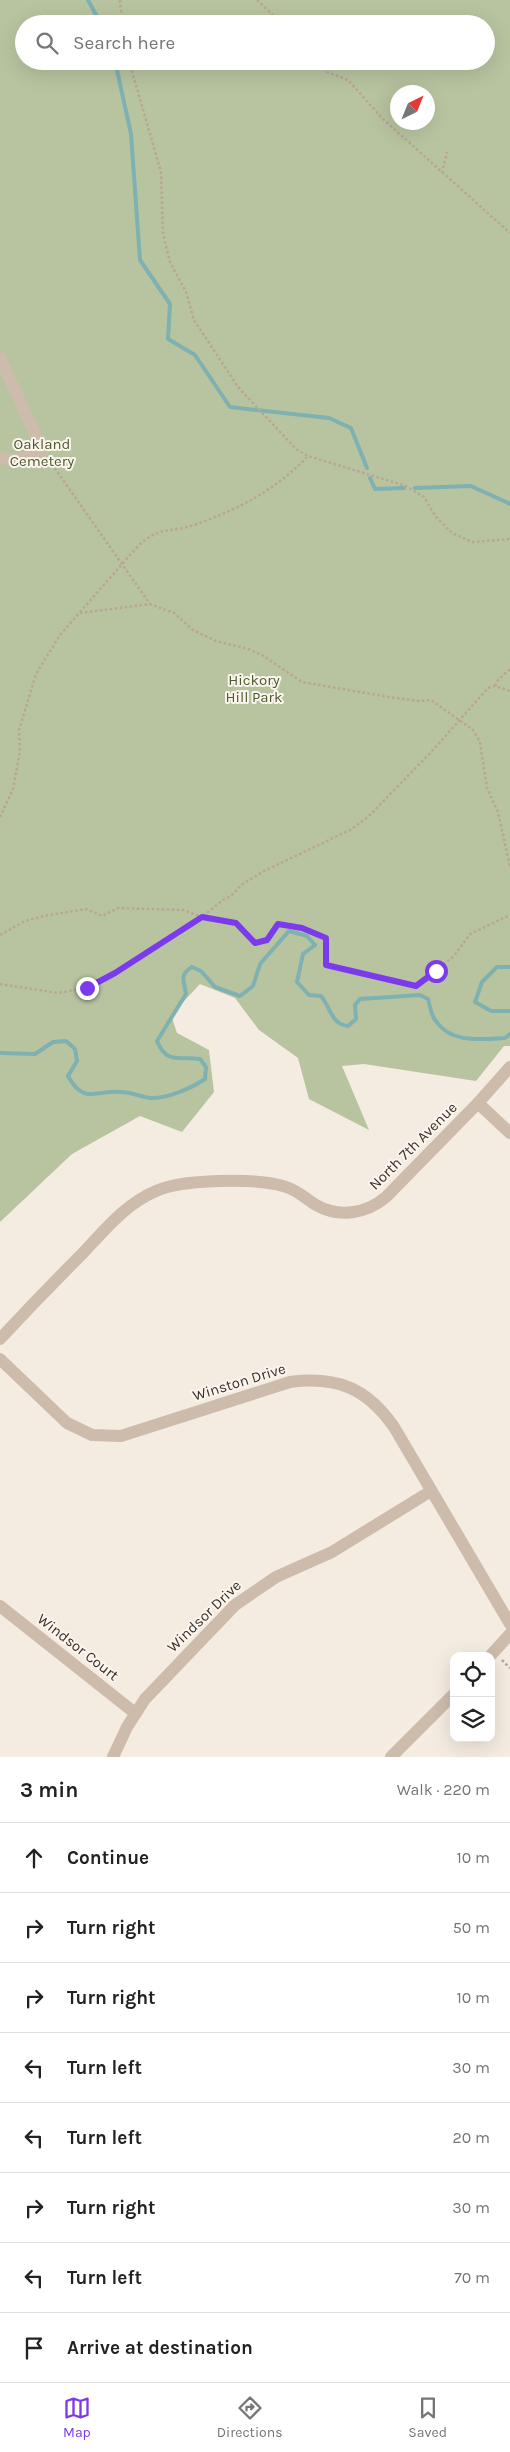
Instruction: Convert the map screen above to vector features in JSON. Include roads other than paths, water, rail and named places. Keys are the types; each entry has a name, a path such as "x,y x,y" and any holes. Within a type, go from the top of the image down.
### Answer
{"street":[{"path":"0,358 42,451 13,462 0,457"},
{"name":"North 7th Avenue","path":"0,1339 124,1210 157,1190 187,1183 271,1183 300,1193 326,1210 340,1213 355,1212 369,1208 386,1198 478,1103 510,1067"},
{"path":"478,1103 510,1134"},
{"name":"Winston Drive","path":"0,1358 67,1423 79,1430 106,1437 134,1432 290,1382 309,1379 344,1385 361,1393 385,1414 510,1624"},
{"name":"Windsor Drive","path":"113,1757 135,1713 145,1699 235,1605 254,1590 276,1577 332,1552 431,1491"},
{"name":"Windsor Court","path":"0,1606 135,1713"},
{"path":"494,1652 510,1634"},
{"path":"391,1757 451,1697"}],"waterway":[{"path":"88,0 96,15"},
{"path":"117,70 131,134 140,260 170,304 168,339 195,355 230,407 329,418 351,428 367,468"},
{"path":"370,478 375,489 404,488"},
{"path":"415,488 471,486 510,504"},
{"path":"0,1053 35,1054 53,1042 66,1041 75,1049 77,1061 68,1076 74,1085 85,1093 125,1092 157,1098 186,1089 205,1079 206,1067 200,1059 174,1058 165,1054 157,1041 186,994 183,979 185,973 192,967 201,971 215,987 240,996 253,986 260,964 289,931 307,936 315,945 303,954 297,982 309,995 321,996 332,1015 342,1025 348,1026 356,1019 355,1005 360,999 420,995 428,999 434,1019 450,1034 477,1039 505,1038 510,1034"},
{"path":"510,967 497,967 482,982 475,1002 491,1011 510,1011"}],"park label":[{"name":"Oakland Cemetery","path":"42,452"},
{"name":"Hickory Hill Park","path":"254,688"}]}
